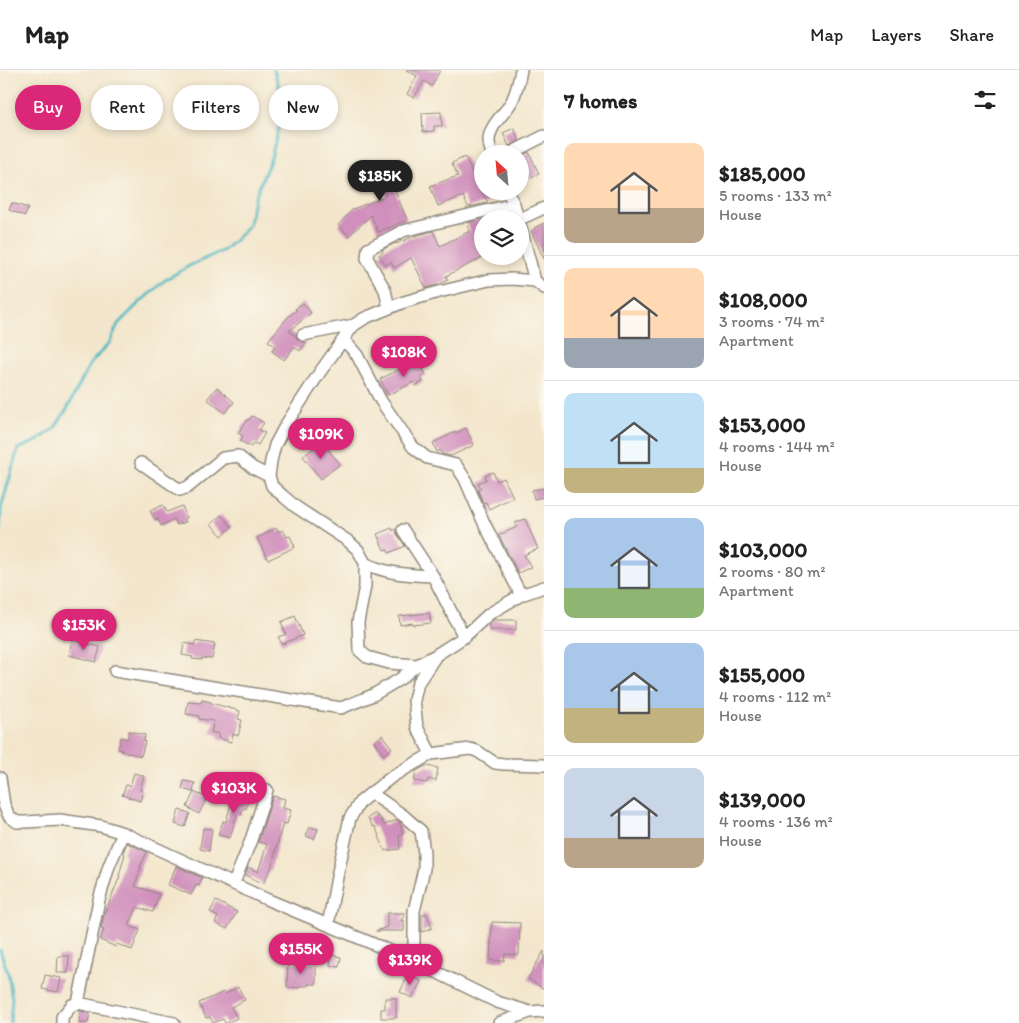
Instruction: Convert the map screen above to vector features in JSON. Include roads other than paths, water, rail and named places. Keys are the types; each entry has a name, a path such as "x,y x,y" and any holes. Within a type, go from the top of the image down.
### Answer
{"street":[{"path":"489,145 490,134 494,125 514,98 521,70"},
{"path":"526,145 544,136"},
{"path":"512,200 516,210"},
{"path":"389,308 385,290 367,258 368,249 403,231 514,204"},
{"path":"529,215 544,208"},
{"path":"417,665 389,663 367,657 359,650 358,622 365,586 365,563 358,550 348,541 308,516 272,486 269,476 275,444 310,388 354,325 364,318 404,302 489,280 512,279 540,284 529,251"},
{"path":"303,336 354,325"},
{"path":"344,340 357,355 381,401 413,447 427,458 456,465 465,479 484,523 521,595"},
{"path":"141,463 180,490 188,487 223,458 238,456 253,468 269,476"},
{"path":"403,530 432,576 464,637"},
{"path":"365,563 378,570 409,575 432,576"},
{"path":"115,671 342,708 373,695 400,679 417,665 464,637 489,614 521,595 544,587"},
{"path":"431,754 417,727 414,700 418,683 436,655"},
{"path":"328,925 350,818 360,802 393,776 431,754 470,750 477,751 495,763 544,765"},
{"path":"0,778 4,805 8,816 17,822 60,820 101,826 123,833 266,899 414,961 498,1002 530,1012"},
{"path":"234,884 251,840 266,790"},
{"path":"371,793 404,816 421,831 424,869 414,911 414,961"},
{"path":"78,1003 109,866 123,833"},
{"path":"62,1023 62,1017 72,1005 78,1003 174,1023"},
{"path":"499,1023 530,1012 544,1011"}],"waterway":[{"path":"0,529 1,508 18,449 37,441 54,429 67,409 90,364 110,342 118,324 165,280 189,266 224,250 249,225 254,199 271,158 280,122 280,90 274,70"},
{"path":"0,950 8,973 12,999 10,1023"}]}
